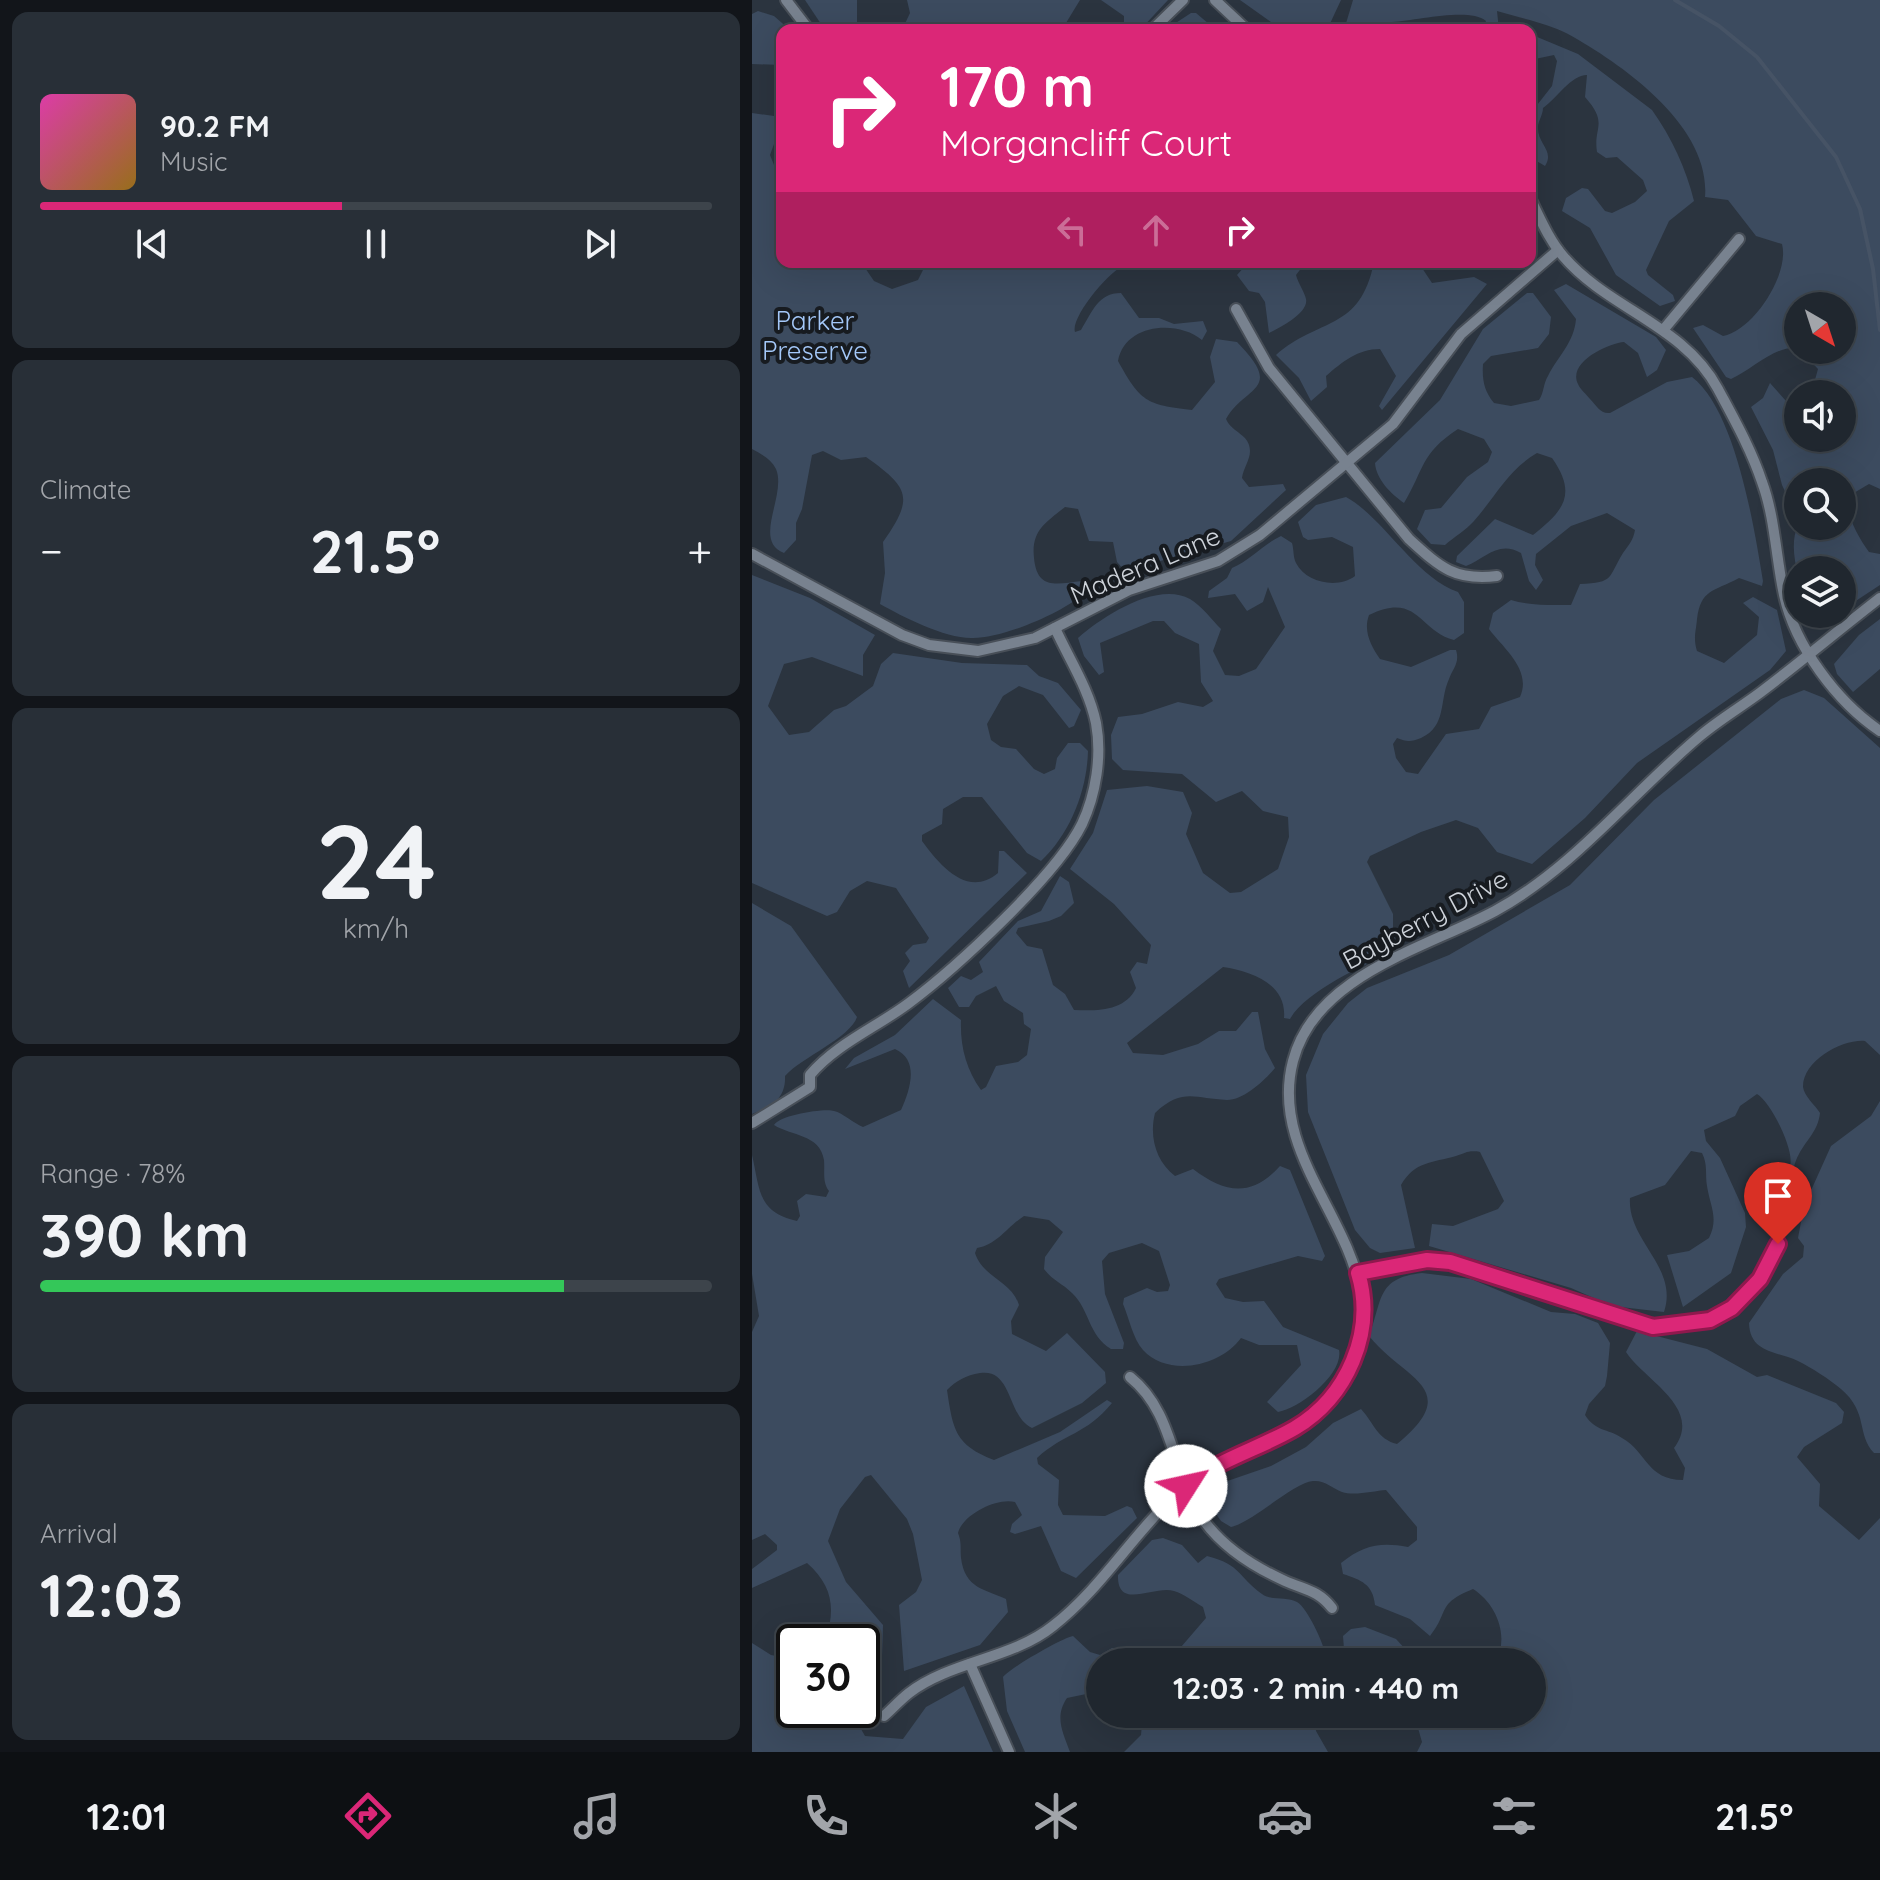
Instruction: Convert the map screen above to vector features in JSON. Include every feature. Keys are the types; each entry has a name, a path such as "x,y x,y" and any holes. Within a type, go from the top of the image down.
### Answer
{"street":[{"path":"786,0 804,24"},
{"path":"1158,24 1183,0"},
{"path":"1215,0 1241,24"},
{"path":"1536,209 1558,250 1590,280 1681,341 1716,384 1747,444 1763,484 1784,599 1810,653 1843,699 1880,731"},
{"path":"1664,329 1739,239"},
{"name":"Madera Lane","path":"752,554 902,635 940,648 997,649 1055,628 1129,590 1201,569 1231,555 1400,417 1478,316 1558,250"},
{"path":"1236,309 1269,368 1409,539 1430,558 1469,579 1497,576"},
{"name":"Bayberry Drive","path":"1358,1273 1296,1137 1292,1064 1300,1041 1326,1002 1348,984 1500,908 1551,873 1703,733 1880,598"},
{"path":"752,1123 810,1087 810,1075 825,1060 909,1004 948,970 1042,876 1081,826 1093,794 1098,734 1084,685 1055,628"},
{"path":"884,1716 910,1692 1048,1630 1119,1562 1160,1508 1186,1486 1212,1466 1293,1429 1330,1399 1347,1375 1363,1330 1358,1273 1427,1260 1450,1262 1623,1320 1663,1326 1710,1320 1732,1308 1760,1279 1778,1244"},
{"path":"1130,1377 1155,1401 1186,1486 1203,1519 1236,1554 1280,1579 1311,1588 1332,1608"},
{"path":"970,1664 1009,1752"}],"green space":[{"path":"805,0 857,0 857,24 821,24"},
{"path":"907,0 1080,0 1066,23 1058,24 905,24 910,13"},
{"path":"1101,0 1168,0 1146,24 1122,24 1124,16"},
{"path":"1240,0 1341,0 1330,24 1274,24"},
{"path":"1353,0 1880,0 1880,489 1869,484 1856,492 1856,468 1784,468 1784,489 1773,450 1751,407 1763,398 1770,383 1784,399 1784,452 1856,452 1856,380 1815,380 1818,369 1813,364 1856,364 1856,292 1784,292 1784,349 1731,379 1726,377 1693,328 1703,325 1723,336 1746,324 1775,285 1783,256 1782,244 1756,236 1728,200 1705,197 1703,171 1694,146 1679,122 1659,100 1613,62 1568,34 1497,11 1498,24 1485,24 1486,21 1478,17 1455,15 1392,24 1346,24"},
{"path":"758,11 774,16 783,24 776,24 776,65 752,64 752,14"},
{"path":"1196,13 1209,24 1174,24"},
{"path":"1536,36 1578,54 1652,110 1672,143 1694,201 1669,221 1646,270 1673,295 1675,301 1660,306 1616,275 1590,228 1562,211 1566,198 1582,188 1588,189 1605,211 1612,213 1635,202 1647,191 1643,180 1617,157 1606,158 1597,152 1598,120 1585,97 1587,75 1570,83 1543,108 1538,133 1548,161 1545,166 1536,161 1536,106 1552,86 1557,61 1554,55 1536,59"},
{"name":"Parker Preserve","path":"752,113 776,118 776,138 770,155 776,170 776,268 865,268 874,281 892,289 918,280 924,268 1120,268 1085,306 1075,325 1075,332 1081,330 1101,300 1121,293 1139,318 1159,318 1174,324 1203,321 1207,331 1202,340 1192,334 1167,328 1141,332 1123,348 1118,361 1132,385 1146,399 1164,406 1192,410 1215,382 1210,357 1216,339 1237,342 1251,358 1260,379 1226,419 1249,445 1250,454 1242,478 1249,487 1283,484 1286,490 1231,541 1125,571 1117,562 1113,542 1089,541 1078,509 1065,507 1037,534 1034,549 1036,568 1039,576 1049,583 1082,581 1087,591 1064,607 1017,629 973,638 938,631 880,604 885,573 883,542 900,515 903,504 903,495 892,477 866,457 841,460 823,451 812,455 802,509 796,523 796,540 784,553 775,547 770,528 777,491 776,469 769,460 752,449"},
{"path":"1243,268 1301,268 1296,275 1306,304 1292,319 1269,333 1265,302 1259,293 1249,291 1237,275"},
{"path":"1372,268 1422,268 1432,283 1474,277 1487,284 1382,410 1379,406 1396,376 1380,349 1357,354 1338,366 1326,376 1327,387 1311,401 1299,378 1276,355 1348,312 1368,285"},
{"path":"1566,284 1656,337 1666,350 1657,370 1647,377 1638,353 1624,342 1600,350 1584,361 1578,368 1578,384 1599,409 1610,413 1667,382 1692,377 1707,393 1731,442 1748,502 1763,581 1762,586 1739,578 1705,597 1697,619 1697,651 1724,663 1757,635 1759,617 1743,603 1753,597 1777,610 1786,651 1770,670 1637,763 1585,818 1532,864 1497,852 1478,828 1456,820 1421,832 1370,856 1367,862 1393,914 1393,952 1321,989 1290,1019 1284,1018 1280,996 1265,981 1223,967 1127,1043 1133,1053 1163,1055 1198,1044 1219,1031 1236,1031 1252,1012 1258,1012 1265,1049 1275,1068 1240,1097 1227,1100 1190,1096 1165,1105 1155,1113 1154,1140 1163,1163 1175,1176 1193,1169 1217,1183 1238,1188 1259,1183 1280,1166 1290,1170 1325,1256 1322,1261 1298,1256 1219,1279 1216,1284 1225,1298 1243,1302 1264,1301 1283,1327 1339,1350 1339,1359 1335,1369 1318,1389 1297,1404 1278,1412 1267,1402 1301,1365 1297,1345 1259,1345 1241,1338 1221,1356 1180,1366 1154,1359 1143,1350 1123,1304 1124,1298 1147,1288 1157,1292 1168,1291 1170,1285 1159,1251 1142,1243 1109,1253 1102,1261 1105,1294 1124,1343 1123,1349 1111,1349 1098,1337 1078,1300 1044,1269 1045,1257 1063,1232 1049,1220 1024,1216 996,1239 977,1248 975,1253 984,1268 1010,1290 1019,1305 1011,1321 1012,1334 1046,1351 1067,1333 1105,1372 1106,1383 1082,1403 1032,1428 1018,1414 999,1378 991,1373 970,1375 947,1390 951,1416 958,1434 971,1448 994,1460 1060,1432 1107,1400 1112,1403 1102,1414 1047,1450 1037,1458 1038,1464 1059,1480 1058,1505 1063,1515 1105,1516 1127,1506 1132,1508 1137,1518 1076,1578 1061,1571 1041,1526 1015,1534 1010,1532 1012,1524 1022,1515 1015,1502 999,1502 973,1514 958,1533 963,1568 971,1582 1006,1599 1008,1612 980,1645 904,1671 899,1605 916,1592 922,1580 913,1534 907,1519 871,1475 865,1477 840,1509 828,1541 846,1582 883,1625 880,1688 880,1624 829,1624 831,1609 827,1589 807,1563 752,1588 752,1569 777,1550 777,1545 765,1534 752,1540 752,1332 759,1316 752,1274 752,1155 762,1197 774,1212 797,1221 800,1216 797,1201 806,1194 826,1197 829,1191 824,1160 817,1145 774,1125 793,1115 829,1110 863,1127 901,1110 911,1076 908,1060 903,1054 895,1049 845,1069 854,1058 895,1035 933,999 961,1020 965,1057 981,1090 986,1087 996,1066 1018,1062 1027,1055 1031,1029 1024,1024 1023,1013 1004,1001 996,986 976,996 969,1007 959,1007 948,988 961,976 971,980 983,972 979,962 1018,921 1041,911 1060,876 1069,882 1074,903 1061,916 1018,928 1016,933 1027,946 1042,949 1053,985 1065,994 1074,1010 1110,1008 1131,996 1136,988 1130,972 1137,962 1147,964 1151,945 1114,904 1070,869 1093,833 1107,790 1147,786 1183,792 1192,813 1186,834 1203,873 1230,893 1241,892 1278,869 1289,837 1288,817 1263,811 1242,791 1216,802 1182,774 1123,770 1112,759 1111,735 1118,717 1142,714 1178,702 1203,707 1213,701 1201,682 1199,644 1175,633 1164,621 1153,621 1100,643 1104,672 1099,675 1084,656 1078,638 1116,611 1162,594 1190,599 1221,629 1213,651 1225,675 1239,676 1256,669 1285,627 1268,587 1263,602 1247,611 1235,594 1208,598 1209,591 1227,578 1232,568 1281,536 1292,543 1296,563 1307,575 1331,583 1355,576 1353,547 1332,537 1308,540 1303,537 1298,522 1316,505 1346,497 1373,518 1428,574 1458,592 1464,602 1464,633 1454,640 1408,610 1385,609 1369,615 1367,633 1380,659 1411,667 1456,650 1457,662 1446,687 1435,727 1421,738 1409,741 1397,738 1393,744 1396,758 1406,772 1418,774 1446,734 1479,729 1491,707 1520,697 1522,678 1515,660 1489,629 1493,613 1511,600 1571,605 1580,584 1599,582 1609,577 1635,530 1607,513 1571,526 1536,554 1535,565 1543,580 1536,590 1529,581 1521,553 1513,550 1492,552 1466,566 1456,562 1457,556 1495,519 1533,535 1552,518 1564,501 1565,492 1560,471 1552,458 1537,453 1527,460 1510,475 1474,521 1445,545 1431,544 1417,529 1425,510 1441,508 1467,477 1488,462 1492,452 1484,439 1458,429 1436,446 1404,503 1385,486 1375,463 1440,400 1483,329 1527,293 1533,293 1551,317 1549,334 1538,348 1491,356 1483,364 1483,380 1494,403 1511,406 1539,400 1546,379 1575,328 1576,319 1554,290"},
{"path":"1856,529 1869,552 1880,554 1880,585 1856,601 1856,556 1794,556 1794,540 1856,540"},
{"path":"752,575 810,598 875,635 863,655 863,676 812,657 784,664 768,706 789,735 809,732 834,710 846,706 873,686 881,664 893,653 962,663 1027,665 1039,676 1058,683 1081,710 1074,726 1069,728 1043,695 1019,686 1003,696 987,724 991,740 1001,747 1016,749 1034,769 1044,774 1055,769 1057,758 1068,743 1080,743 1088,751 1080,796 1068,825 1041,861 1027,853 982,797 963,797 943,809 942,824 922,835 922,841 945,868 965,880 987,880 998,873 999,851 1004,851 1027,873 909,988 903,971 910,961 905,953 913,945 926,943 929,938 896,888 867,881 850,891 837,912 827,916 752,883"},
{"path":"1880,619 1880,669 1853,692 1837,674 1834,664 1859,635"},
{"path":"1804,690 1824,698 1880,748 1880,1055 1865,1041 1856,1041 1826,1053 1810,1068 1803,1087 1820,1113 1819,1119 1796,1161 1784,1217 1774,1214 1768,1204 1790,1166 1789,1149 1774,1116 1757,1094 1740,1106 1735,1116 1704,1130 1706,1141 1720,1158 1745,1213 1746,1227 1731,1273 1683,1307 1667,1255 1689,1251 1709,1238 1712,1231 1713,1212 1702,1153 1691,1151 1665,1185 1630,1198 1636,1228 1665,1281 1667,1296 1664,1312 1612,1306 1571,1288 1429,1246 1432,1224 1453,1226 1498,1209 1504,1201 1480,1152 1432,1162 1412,1171 1401,1185 1415,1248 1380,1253 1370,1248 1355,1230 1308,1112 1306,1075 1323,1034 1348,1003 1367,988 1449,955 1570,885 1654,800 1781,699"},
{"path":"752,903 791,926 857,1017 853,1025 836,1040 785,1076 783,1090 776,1101 752,1114"},
{"path":"1880,1101 1880,1453 1874,1453 1850,1398 1809,1367 1759,1346 1750,1333 1749,1323 1783,1274 1803,1257 1804,1246 1798,1238 1804,1206 1831,1146 1871,1116"},
{"path":"1422,1273 1471,1279 1551,1312 1575,1314 1598,1323 1610,1343 1607,1376 1605,1386 1589,1404 1585,1415 1598,1427 1630,1444 1654,1470 1671,1479 1683,1480 1685,1468 1674,1448 1681,1434 1682,1420 1668,1396 1626,1352 1637,1331 1707,1349 1757,1377 1767,1375 1836,1403 1844,1412 1842,1423 1804,1447 1797,1457 1820,1484 1819,1506 1859,1540 1880,1518 1880,1752 1417,1752 1422,1742 1418,1728 1546,1728 1546,1648 1500,1648 1499,1622 1489,1603 1473,1589 1448,1604 1430,1636 1410,1619 1375,1605 1372,1592 1365,1584 1343,1574 1341,1563 1357,1552 1381,1545 1408,1547 1417,1540 1417,1527 1386,1490 1347,1493 1313,1481 1295,1488 1231,1527 1221,1521 1201,1493 1271,1466 1306,1447 1333,1423 1361,1409 1380,1434 1397,1444 1417,1425 1426,1410 1427,1397 1422,1386 1369,1336 1384,1293 1396,1280"},
{"path":"1163,1538 1182,1545 1198,1563 1207,1556 1218,1559 1266,1596 1297,1602 1306,1612 1324,1648 1181,1648 1206,1618 1203,1607 1174,1591 1130,1594 1119,1586 1118,1575 1152,1540"},
{"path":"1365,1627 1396,1639 1404,1648 1344,1648 1343,1636 1351,1629"},
{"path":"1073,1636 1086,1648 1086,1694 1067,1698 1060,1718 1070,1752 1025,1752 1007,1711 1003,1677 1058,1642"},
{"path":"752,1643 776,1656 776,1728 860,1728 865,1736 903,1739 926,1707 964,1686 993,1752 752,1752"},
{"path":"1142,1728 1316,1728 1328,1752 1124,1752 1141,1735"}],"waterway":[{"path":"1675,0 1719,26 1757,57 1836,157 1860,209 1873,269 1880,330"}],"route":[{"path":"1186,1486 1212,1466 1293,1429 1330,1399 1347,1375 1363,1330 1358,1273 1427,1260 1450,1262 1623,1320 1653,1327 1674,1326 1710,1320 1732,1308 1749,1294 1760,1279 1778,1244"}]}
